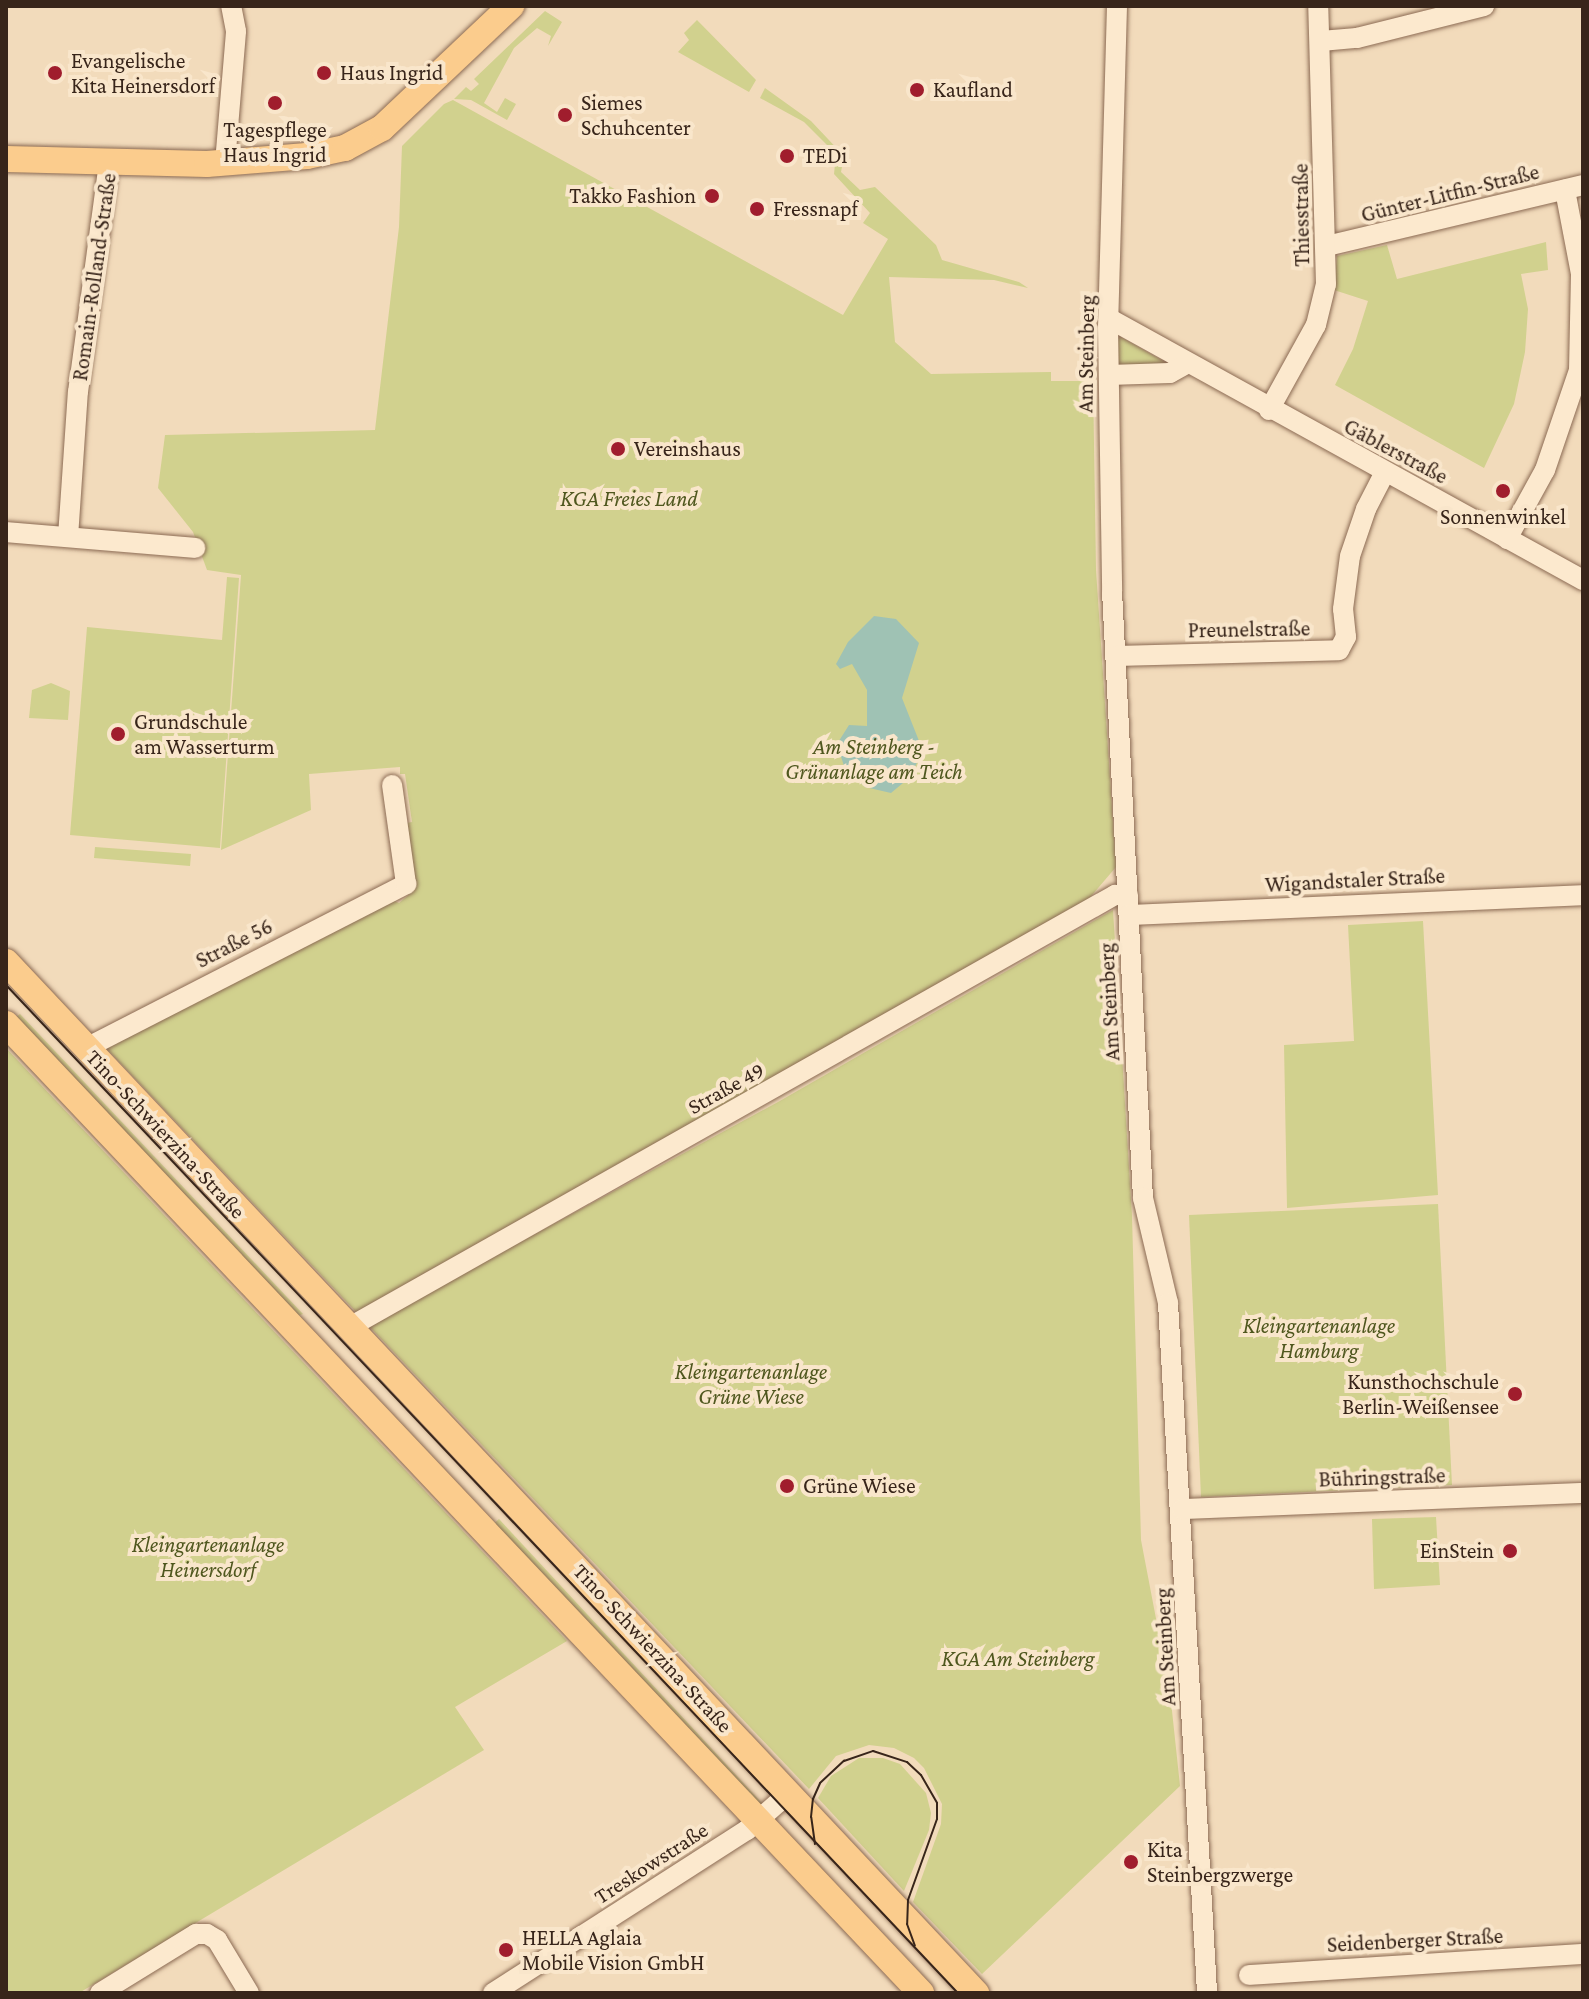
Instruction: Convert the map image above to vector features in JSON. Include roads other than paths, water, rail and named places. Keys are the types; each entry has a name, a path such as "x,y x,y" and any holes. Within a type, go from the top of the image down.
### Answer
{"main road":[{"name":"Romain-Rolland-Straße","path":"6,159 225,163 326,153 373,134 511,6"},
{"name":"Tino-Schwierzina-Straße","path":"6,962 976,1993"},
{"name":"Tino-Schwierzina-Straße","path":"6,1024 757,1823 921,1993"},
{"path":"296,1334 327,1306"}],"street":[{"path":"225,163 236,31 231,6"},
{"name":"Am Steinberg","path":"1117,6 1109,375 1116,656 1143,1198 1168,1303 1207,1993"},
{"name":"Thiesstraße","path":"1269,410 1316,325 1326,284 1318,6"},
{"path":"1321,41 1357,38 1484,6"},
{"name":"Romain-Rolland-Straße","path":"68,537 78,392 109,162"},
{"path":"1507,539 1545,470 1581,370 1581,274 1574,187"},
{"name":"Günter-Litfin-Straße","path":"1327,246 1574,187"},
{"name":"Gäblerstraße","path":"1110,319 1269,410 1583,580"},
{"path":"1109,375 1170,373 1186,364"},
{"name":"Preunelstraße","path":"1116,656 1339,650 1346,637 1343,609 1350,556 1366,509 1385,472"},
{"path":"6,532 195,548"},
{"name":"Straße 56","path":"86,1048 406,884 392,785"},
{"name":"Straße 49","path":"348,1328 1115,895 1129,905"},
{"name":"Wigandstaler Straße","path":"1129,905 1583,895"},
{"name":"Bühringstraße","path":"1182,1509 1583,1493"},
{"name":"Treskowstraße","path":"493,1993 757,1823 789,1793"},
{"path":"100,1993 196,1934 207,1934 217,1940 249,1993"},
{"name":"Seidenberger Straße","path":"1249,1975 1583,1954"}],"tram line":[{"path":"6,985 958,1993"},
{"path":"815,1844 811,1817 813,1799 820,1783 844,1761 873,1751 907,1762 921,1775 937,1803 937,1819 908,1900 907,1924 915,1946"}],"place":[{"name":"Evangelische Kita Heinersdorf","path":"55,73"},
{"name":"Haus Ingrid","path":"324,73"},
{"name":"Kaufland","path":"917,90"},
{"name":"Tagespflege Haus Ingrid","path":"275,103"},
{"name":"Siemes Schuhcenter","path":"565,115"},
{"name":"TEDi","path":"787,156"},
{"name":"Takko Fashion","path":"712,196"},
{"name":"Fressnapf","path":"757,209"},
{"name":"Vereinshaus","path":"618,449"},
{"name":"Sonnenwinkel","path":"1503,491"},
{"name":"Grundschule am Wasserturm","path":"118,734"},
{"name":"Kunsthochschule Berlin-Weißensee","path":"1515,1394"},
{"name":"Grüne Wiese","path":"787,1486"},
{"name":"EinStein","path":"1510,1551"},
{"name":"Kita Steinbergzwerge","path":"1131,1862"},
{"name":"HELLA Aglaia Mobile Vision GmbH","path":"506,1950"}],"park label":[{"name":"KGA Freies Land","path":"629,499"},
{"name":"Am Steinberg - Grünanlage am Teich","path":"874,758"},
{"name":"Kleingartenanlage Hamburg","path":"1319,1338"},
{"name":"Kleingartenanlage Grüne Wiese","path":"751,1384"},
{"name":"Kleingartenanlage Heinersdorf","path":"208,1556"},
{"name":"KGA Am Steinberg","path":"1018,1659"}]}
